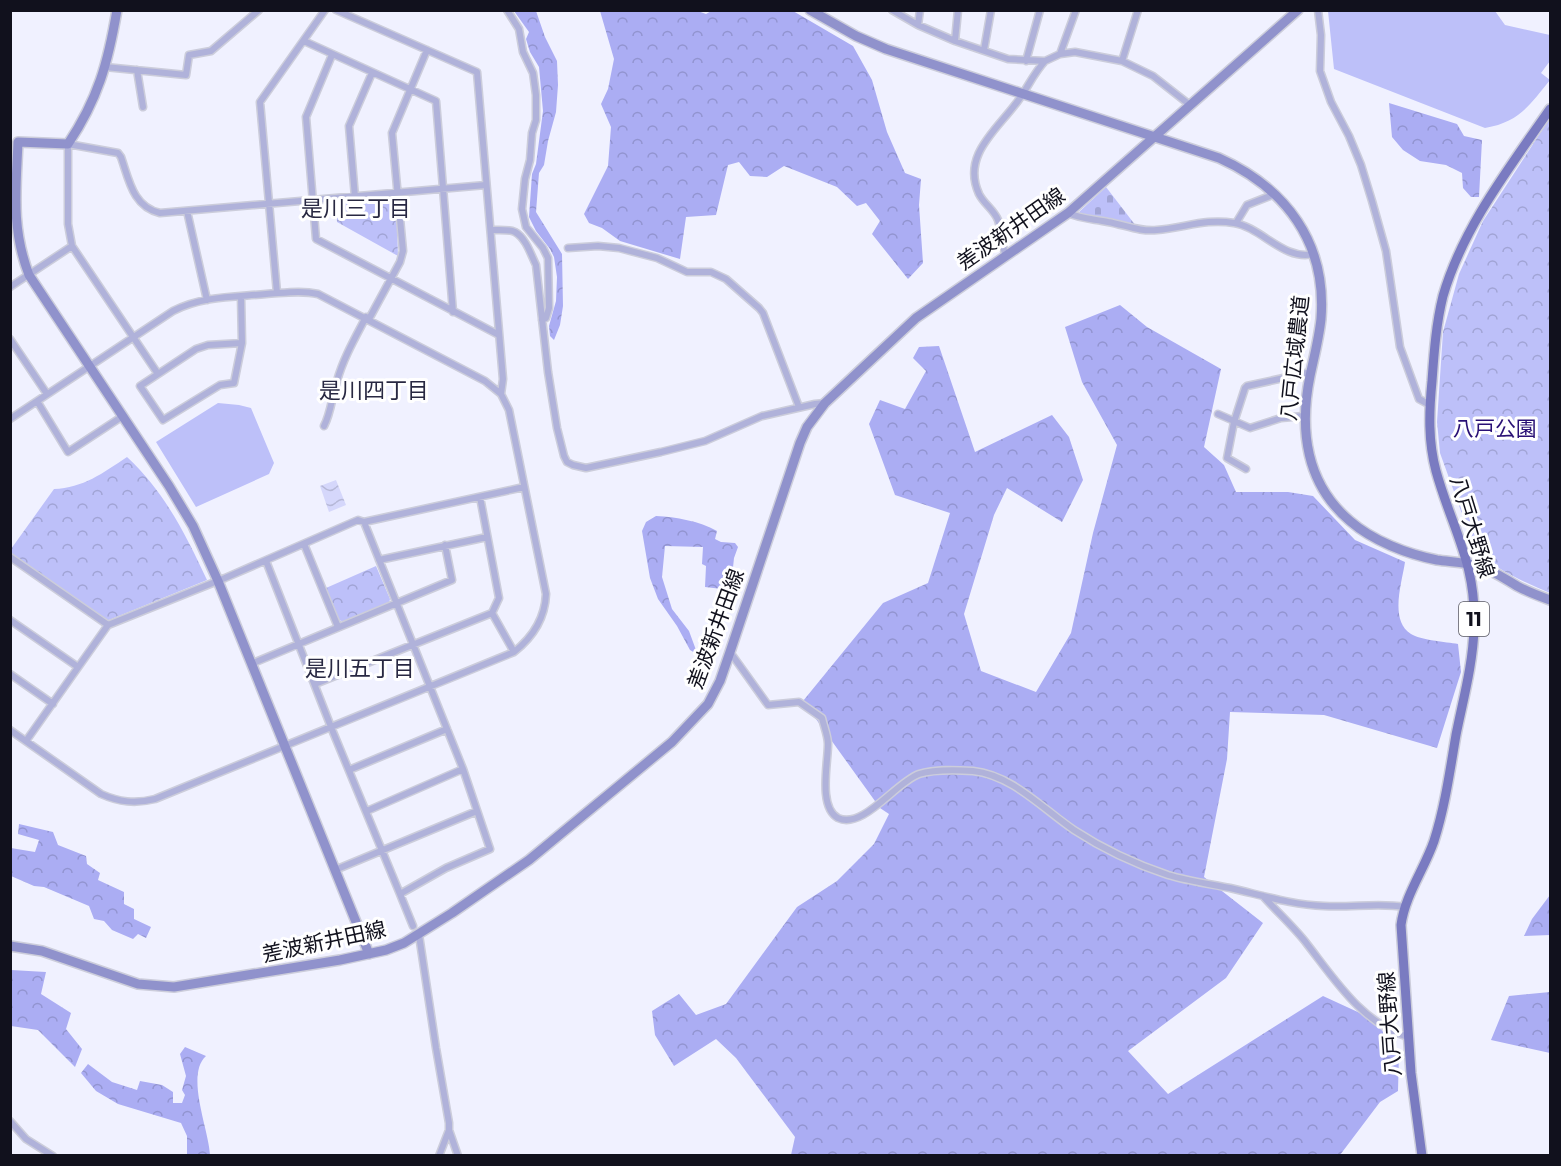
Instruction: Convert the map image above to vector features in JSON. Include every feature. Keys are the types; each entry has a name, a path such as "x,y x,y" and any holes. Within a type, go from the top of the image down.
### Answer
{"main road":[{"name":"八戸大野線","path":"1422,1155 1408,1038 1401,925 1405,907 1426,862 1439,822 1474,628 1473,586 1468,564 1437,473 1430,440 1435,335 1448,283 1476,220 1551,109"}],"street":[{"path":"117,10 101,84 68,144 68,224 72,246 158,374"},
{"path":"105,67 186,75 189,55 211,51 259,10"},
{"path":"277,293 260,102 325,10"},
{"path":"336,10 477,72 504,380 501,394"},
{"path":"507,10 519,29 523,52 533,73 536,95 536,120 525,179 522,216 526,227 548,258 549,308 546,318 542,320"},
{"name":"八戸広域農道","path":"810,10 856,36 886,49 1219,158 1251,173 1276,194 1298,223 1313,254 1319,278 1321,306 1318,337 1304,416 1306,439 1313,468 1330,500 1349,520 1371,536 1438,560 1490,570 1525,590 1551,600"},
{"path":"891,10 955,41 1008,59 1045,61"},
{"path":"918,25 920,10"},
{"path":"955,41 958,10"},
{"path":"984,50 991,10"},
{"path":"1026,61 1040,10"},
{"path":"1060,54 1076,10"},
{"path":"1122,61 1138,10"},
{"name":"差波新井田線","path":"10,946 42,951 121,979 156,987 193,985 386,950 419,935 529,861 672,742 708,704 720,681 800,443 807,427 825,404 916,318 1068,213 1298,10"},
{"path":"1318,10 1321,35 1320,70 1331,102 1357,155 1372,201 1386,251 1400,347 1419,399 1430,405"},
{"path":"304,41 436,101 453,312"},
{"path":"324,426 337,379 352,342 392,279 400,262 403,251 392,133 427,50"},
{"path":"1006,256 1002,247 999,222 979,194 974,167 983,142 1022,95 1045,61 1060,54 1075,52 1122,61 1153,76 1190,105"},
{"path":"332,55 306,117 316,239 499,334"},
{"path":"137,70 142,106"},
{"path":"355,197 349,126 372,73"},
{"path":"369,954 218,581 193,526 29,275 17,235 14,142 68,144 118,153 122,157 137,199 146,208 160,213 486,185"},
{"path":"1236,223 1247,205 1276,194"},
{"path":"187,212 207,300"},
{"path":"1068,213 1089,220 1146,231 1211,220 1236,223 1260,232 1298,255 1313,254"},
{"path":"491,230 514,231 530,252 537,274 557,428 567,462 586,468 616,463 705,441 762,416 799,407 825,404"},
{"path":"10,287 72,246"},
{"path":"568,248 598,246 619,248 657,258 687,272 711,272 726,279 763,314 799,407"},
{"path":"10,419 179,308 207,300 241,296 302,292 318,294 485,381 501,394 509,410 542,572 545,601 541,620 535,630 514,652 155,799 129,803 101,794 10,730"},
{"path":"241,296 242,342 234,383 220,385 163,420 140,386 196,349 208,345 242,342"},
{"path":"10,339 47,394"},
{"path":"1246,469 1227,458 1240,399 1247,386 1311,372"},
{"path":"37,401 68,452 123,416"},
{"path":"1218,414 1250,428 1281,418 1304,416"},
{"path":"26,741 108,625 266,561 358,520 364,522 524,487"},
{"path":"315,684 492,613 499,598 480,497"},
{"path":"364,522 463,769 490,849 446,868 400,894"},
{"path":"379,560 487,537"},
{"path":"304,544 338,627"},
{"path":"251,664 452,580 445,545"},
{"path":"10,557 108,625"},
{"path":"266,561 413,926"},
{"path":"492,613 514,652"},
{"path":"10,620 78,667"},
{"path":"730,652 768,705 799,702 822,718 828,743 827,799 832,813 838,818 852,819 861,816 877,806 897,787 920,774 946,770 976,771 1014,786 1075,831 1133,862 1171,876 1321,906 1357,907 1387,904 1405,907"},
{"path":"10,674 52,704"},
{"path":"349,770 447,729"},
{"path":"367,811 463,769"},
{"path":"335,870 477,812"},
{"path":"1263,896 1306,942 1338,985 1372,1019 1394,1033 1408,1038"},
{"path":"419,935 449,1130 458,1155"},
{"path":"10,1120 26,1139 53,1155"},
{"path":"439,1155 449,1130"}],"green space":[{"path":"695,10 706,14 713,10 793,11 853,46 872,80 887,132 905,173 921,179 919,205 923,263 908,279 872,234 880,221 866,203 857,206 837,187 784,166 767,177 750,176 739,162 728,165 716,215 686,217 680,259 620,241 602,228 589,223 584,214 608,166 611,127 601,104 608,89 614,59 600,11"},
{"path":"514,11 536,11 557,61 556,112 544,165 539,173 536,212 562,254 563,306 560,325 554,340 550,336 549,326 556,301 557,277 554,257 529,217 532,174 536,164 543,111 539,67 530,52 526,39 529,32"},
{"path":"1328,11 1495,11 1505,25 1550,35 1550,61 1541,73 1550,80 1522,112 1507,122 1485,128 1334,69"},
{"path":"1389,103 1457,124 1464,136 1482,140 1479,197 1471,197 1463,188 1462,173 1446,165 1420,161 1403,150 1392,137"},
{"name":"八戸公園","path":"1550,118 1550,593 1490,562 1474,547 1440,453 1437,422 1443,332 1459,274 1483,221"},
{"path":"1106,187 1136,226 1082,216 1079,212"},
{"path":"392,197 396,199 398,256 337,222 336,202"},
{"path":"1120,305 1147,327 1221,369 1204,447 1224,465 1236,492 1288,492 1313,496 1355,540 1405,562 1399,601 1400,620 1404,628 1420,638 1458,644 1461,672 1437,748 1324,715 1230,712 1227,759 1204,877 1263,923 1226,978 1128,1051 1168,1094 1323,996 1373,1019 1399,1052 1398,1091 1380,1102 1340,1155 791,1155 795,1137 736,1058 716,1039 674,1066 655,1035 652,1011 679,994 696,1015 726,1004 797,907 837,881 874,844 889,814 880,808 803,701 883,603 928,583 950,513 895,495 869,424 880,400 905,409 926,371 913,358 919,347 939,346 975,452 1052,415 1069,437 1083,480 1062,522 1007,488 994,515 964,614 981,671 1036,692 1071,633 1093,533 1117,445 1082,382 1065,327"},
{"path":"218,403 251,408 274,463 269,474 196,507 156,442"},
{"path":"127,457 152,484 173,514 207,580 105,620 11,553 11,549 54,489 84,483"},
{"path":"656,516 703,525 717,531 715,539 735,543 738,547 732,577 722,589 705,587 706,566 702,564 703,547 665,546 662,577 672,609 689,631 695,653 690,650 658,599 650,578 642,531 646,522"},
{"path":"376,566 390,599 389,603 344,622 339,620 326,588"},
{"path":"19,824 53,832 58,845 86,856 87,864 100,873 98,880 124,892 124,904 134,909 134,919 151,927 146,938 138,934 133,939 112,930 104,921 94,919 89,906 11,876 11,848 35,852 39,840 18,834"},
{"path":"1550,895 1550,935 1524,936 1532,919"},
{"path":"11,970 46,972 41,994 71,1013 66,1029 82,1049 75,1067 38,1030 11,1026"},
{"path":"1550,992 1550,1053 1491,1040 1509,996"},
{"path":"185,1047 206,1056 200,1065 198,1089 210,1155 187,1155 187,1136 181,1123 118,1104 96,1091 81,1073 88,1064 112,1082 137,1090 140,1081 162,1085 173,1092 173,1103 182,1103 185,1095 182,1090 186,1076 180,1054"}],"water":[{"path":"336,480 346,505 329,512 320,486"}],"district":[{"name":"是川三丁目","path":"356,208"},
{"name":"是川四丁目","path":"374,390"},
{"name":"是川五丁目","path":"360,668"}]}
